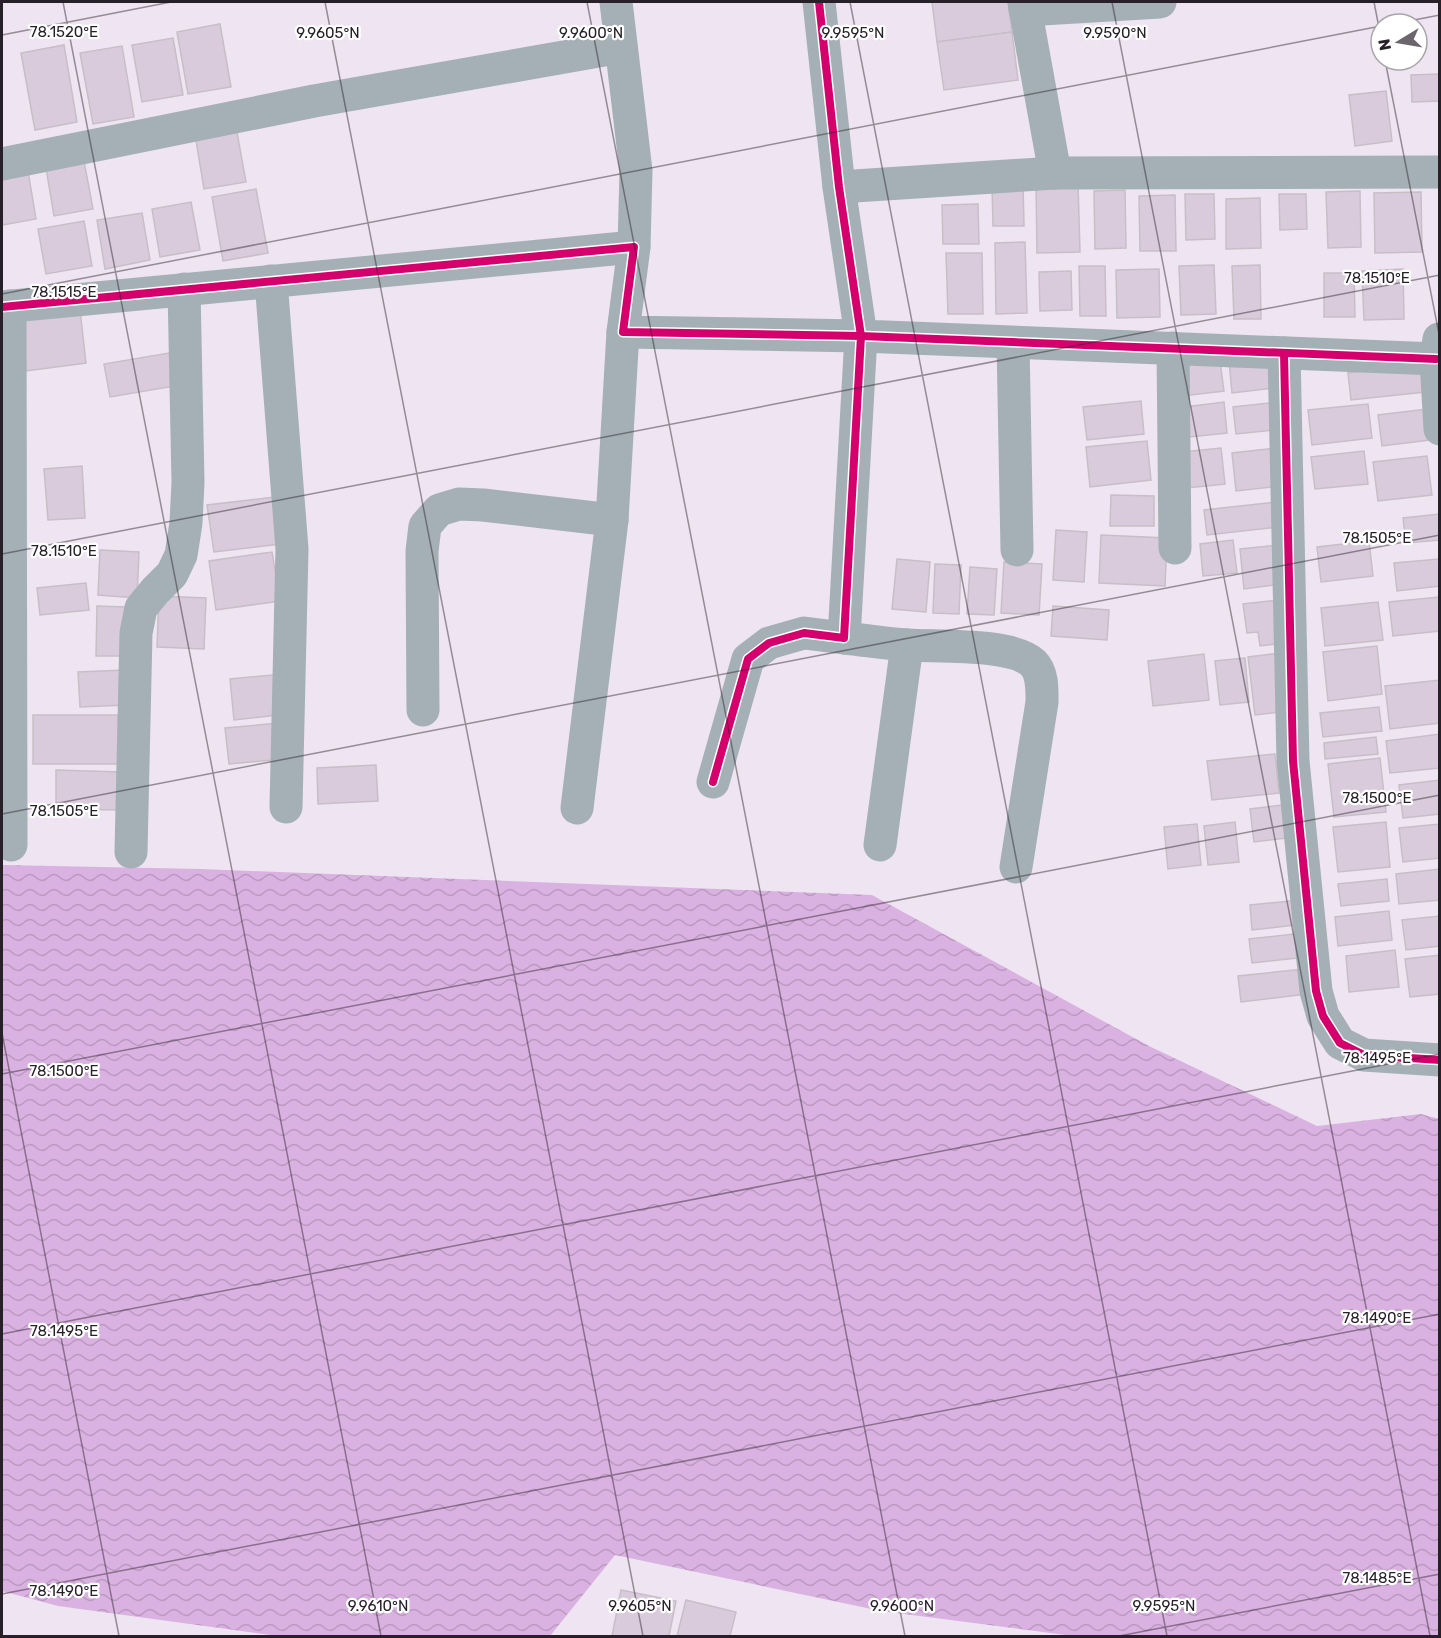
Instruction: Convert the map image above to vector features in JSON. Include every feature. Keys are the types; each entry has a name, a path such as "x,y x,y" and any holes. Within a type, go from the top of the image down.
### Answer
{"street":[{"path":"577,808 612,520 623,332 634,247 636,171 616,2"},
{"path":"819,2 839,187 861,336 844,638"},
{"path":"1055,173 1025,6 1160,2"},
{"path":"2,164 314,101 621,47"},
{"path":"839,187 1055,173 1440,172"},
{"path":"11,845 6,306 634,247"},
{"path":"271,281 292,549 286,807"},
{"path":"131,852 136,633 141,608 172,574 181,555 186,522 188,482 184,289"},
{"path":"623,332 861,336 1284,353 1438,348 1440,429"},
{"path":"1013,343 1017,550"},
{"path":"1173,348 1175,548"},
{"path":"1284,353 1293,761 1316,991 1323,1016 1340,1043 1364,1055 1440,1060"},
{"path":"423,710 422,551 425,526 439,510 459,504 483,505 612,520"},
{"path":"713,782 748,659 769,643 804,633 907,645 992,649 1016,653 1034,664 1042,681 1042,702 1016,867"},
{"path":"880,845 907,645"}],"water":[{"path":"2,865 201,869 872,895 1149,1046 1317,1126 1421,1114 1439,1119 1439,1636 1073,1636 881,1611 615,1555 550,1636 278,1636 58,1606 2,1591"}],"building":[{"path":"932,2 1008,2 1012,32 937,42"},
{"path":"220,24 231,87 188,94 177,32"},
{"path":"1012,32 1018,80 944,90 937,42"},
{"path":"173,38 183,95 142,102 132,45"},
{"path":"64,45 77,122 35,130 21,53"},
{"path":"122,46 134,117 93,124 80,53"},
{"path":"1440,74 1440,101 1412,102 1411,75"},
{"path":"1386,91 1392,141 1355,146 1349,95"},
{"path":"236,127 246,182 204,189 195,134"},
{"path":"83,156 93,209 54,216 45,162"},
{"path":"28,171 36,219 2,225 2,176"},
{"path":"1078,183 1080,252 1037,253 1036,184"},
{"path":"992,184 1023,184 1024,226 993,226"},
{"path":"256,189 268,253 223,261 212,197"},
{"path":"1125,190 1126,248 1095,249 1094,191"},
{"path":"1360,191 1361,247 1328,248 1326,192"},
{"path":"1421,192 1422,252 1375,253 1374,193"},
{"path":"1185,194 1214,194 1215,239 1186,240"},
{"path":"1279,194 1306,194 1307,229 1280,230"},
{"path":"1175,195 1176,251 1140,251 1139,196"},
{"path":"1260,198 1261,248 1226,249 1226,199"},
{"path":"191,202 200,250 160,257 152,209"},
{"path":"978,204 979,244 943,244 942,205"},
{"path":"142,213 150,260 105,269 97,220"},
{"path":"84,221 92,266 46,274 38,229"},
{"path":"1025,242 1027,313 996,314 995,243"},
{"path":"946,253 982,253 983,314 948,314"},
{"path":"1214,265 1216,314 1181,315 1179,266"},
{"path":"1260,265 1261,319 1234,319 1232,266"},
{"path":"1079,266 1105,266 1106,316 1080,316"},
{"path":"1159,269 1160,317 1117,318 1116,270"},
{"path":"1403,269 1404,319 1364,320 1362,271"},
{"path":"1071,271 1072,310 1040,311 1039,272"},
{"path":"1324,273 1354,273 1355,317 1324,317"},
{"path":"80,310 86,363 26,371 20,318"},
{"path":"169,353 175,386 110,397 104,364"},
{"path":"1280,356 1283,387 1232,393 1229,361"},
{"path":"1220,361 1224,391 1182,396 1178,365"},
{"path":"1422,364 1425,392 1351,400 1348,373"},
{"path":"1141,401 1144,434 1087,440 1083,407"},
{"path":"1224,402 1227,433 1180,438 1177,408"},
{"path":"1280,402 1283,429 1236,434 1233,407"},
{"path":"1368,404 1372,438 1312,445 1308,410"},
{"path":"1427,409 1430,440 1382,446 1378,415"},
{"path":"1147,441 1151,480 1090,487 1086,447"},
{"path":"1221,448 1225,484 1177,489 1173,453"},
{"path":"1276,448 1280,486 1236,491 1232,453"},
{"path":"1364,451 1368,484 1315,489 1311,457"},
{"path":"1427,456 1432,495 1378,501 1373,462"},
{"path":"82,466 85,518 48,520 44,469"},
{"path":"1111,495 1154,496 1154,526 1110,526"},
{"path":"274,497 280,544 214,552 207,505"},
{"path":"1276,502 1279,527 1207,535 1204,510"},
{"path":"1439,514 1440,540 1406,543 1403,518"},
{"path":"1056,530 1087,532 1084,582 1053,580"},
{"path":"1101,535 1167,538 1165,586 1099,583"},
{"path":"1233,540 1237,573 1203,576 1200,544"},
{"path":"1369,541 1373,576 1321,582 1317,547"},
{"path":"1278,545 1282,584 1244,589 1240,549"},
{"path":"100,550 139,552 137,598 98,595"},
{"path":"272,552 280,601 216,610 209,561"},
{"path":"897,559 930,562 926,612 892,609"},
{"path":"1439,559 1440,586 1397,591 1394,563"},
{"path":"1004,562 1042,564 1039,615 1001,613"},
{"path":"935,564 961,565 959,614 933,613"},
{"path":"970,567 997,569 994,615 967,614"},
{"path":"86,583 89,610 40,615 37,588"},
{"path":"159,596 206,598 204,649 157,647"},
{"path":"1439,597 1440,631 1393,636 1389,602"},
{"path":"1279,600 1284,643 1260,646 1258,632 1247,633 1243,604"},
{"path":"1378,602 1383,640 1325,646 1321,608"},
{"path":"97,606 127,607 126,656 96,656"},
{"path":"1053,606 1109,610 1107,640 1051,636"},
{"path":"1377,646 1382,694 1328,701 1323,652"},
{"path":"1281,653 1288,711 1255,715 1248,657"},
{"path":"1204,654 1209,700 1153,706 1148,661"},
{"path":"1245,658 1249,702 1220,705 1215,661"},
{"path":"124,670 126,705 80,707 78,672"},
{"path":"283,674 287,714 234,720 230,679"},
{"path":"1440,680 1440,723 1390,729 1385,686"},
{"path":"1379,707 1382,731 1323,737 1320,713"},
{"path":"33,715 118,715 119,764 33,764"},
{"path":"280,723 284,759 229,764 225,728"},
{"path":"1440,734 1440,768 1390,773 1386,741"},
{"path":"1376,737 1378,754 1325,759 1324,743"},
{"path":"1275,754 1279,793 1212,800 1207,761"},
{"path":"1380,758 1386,812 1334,817 1328,764"},
{"path":"376,765 378,801 318,804 317,768"},
{"path":"56,770 121,772 120,810 56,809"},
{"path":"1440,780 1440,814 1403,818 1399,785"},
{"path":"1290,804 1294,837 1254,842 1250,809"},
{"path":"1235,822 1239,862 1208,865 1204,826"},
{"path":"1386,822 1390,867 1338,872 1333,827"},
{"path":"1197,824 1201,865 1168,869 1164,827"},
{"path":"1440,824 1440,858 1403,862 1399,828"},
{"path":"1440,869 1440,900 1399,904 1396,874"},
{"path":"1387,879 1389,901 1341,906 1338,884"},
{"path":"1301,900 1303,924 1252,930 1250,905"},
{"path":"1389,911 1392,940 1338,946 1335,917"},
{"path":"1440,916 1440,946 1406,950 1402,920"},
{"path":"1303,933 1306,957 1252,963 1249,939"},
{"path":"1395,950 1399,987 1349,992 1346,956"},
{"path":"1440,955 1440,994 1410,997 1405,959"},
{"path":"1304,969 1307,994 1241,1002 1238,976"},
{"path":"621,1590 676,1601 669,1636 612,1636"},
{"path":"686,1600 736,1612 730,1636 677,1636"}],"cycle path":[{"path":"819,2 839,187 861,336 1436,359"},
{"path":"2,307 634,247 623,332 861,336 844,638 804,633 769,643 748,659 713,782"},
{"path":"1284,353 1293,761 1316,991 1323,1016 1340,1043 1364,1055 1440,1060"}]}
